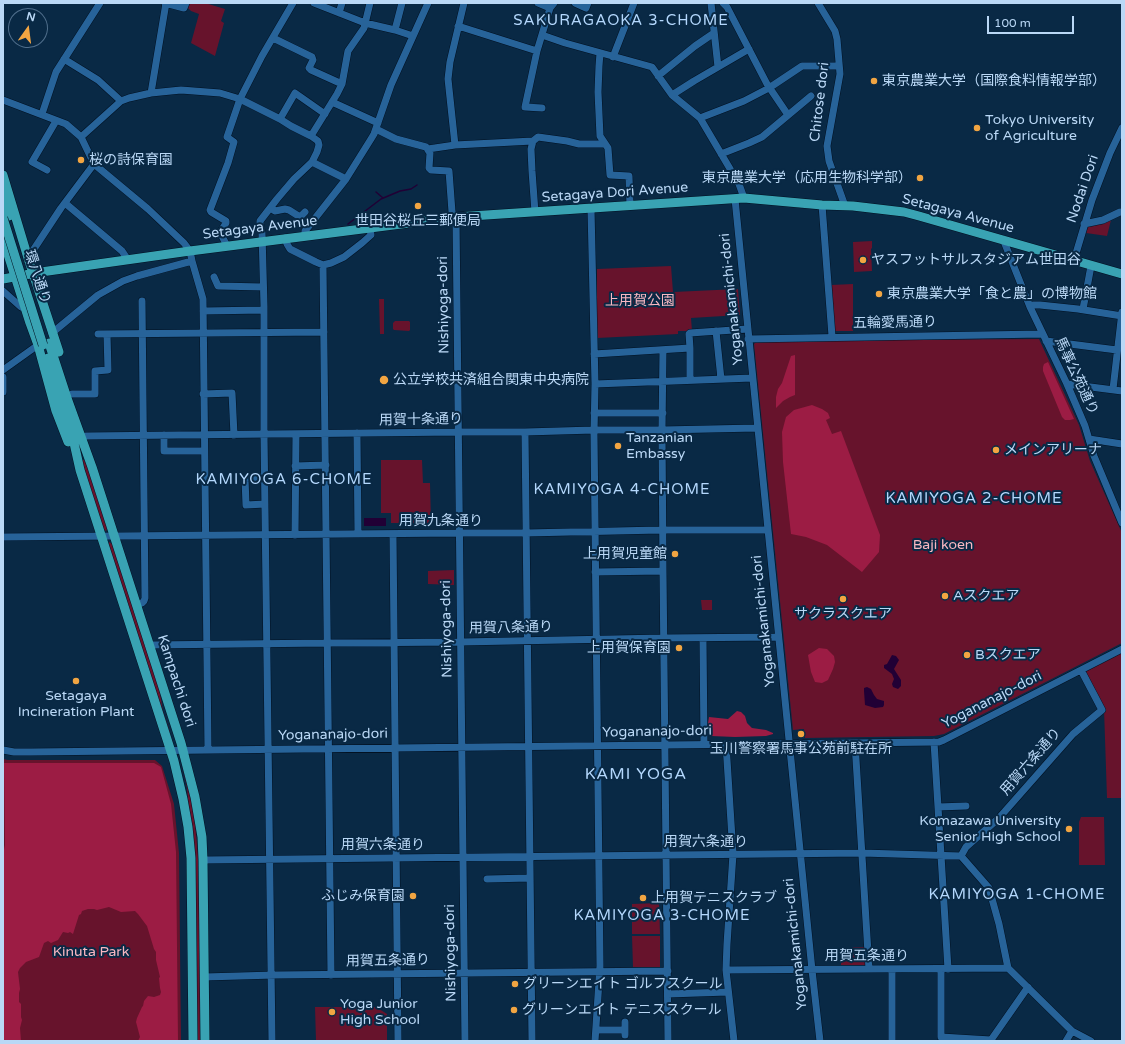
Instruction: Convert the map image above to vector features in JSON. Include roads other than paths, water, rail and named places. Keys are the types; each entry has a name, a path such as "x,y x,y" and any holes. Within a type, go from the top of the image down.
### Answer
{"main road":[{"path":"3,175 33,274 86,436 92,467"},
{"path":"3,198 5,217"},
{"name":"Setagaya Avenue","path":"735,199 744,198 904,212 1122,274"},
{"name":"Setagaya Dori Avenue","path":"456,217 735,199"},
{"name":"環八通り","path":"5,217 44,345"},
{"name":"Setagaya Avenue","path":"3,279 262,241 456,217"},
{"path":"3,239 30,323 44,345"},
{"name":"Kampachi dori","path":"44,345 67,398 92,467 183,750 194,791 199,814 203,860 205,918 205,1041"},
{"name":"Kampachi dori","path":"44,345 74,442 80,470 170,750 183,799 190,846 193,1041"}],"street":[{"path":"42,114 56,72 100,3"},
{"path":"151,93 165,3 184,8 186,3"},
{"path":"227,246 221,234 226,221 210,210 228,163 234,142 227,137 240,99 262,56 293,3"},
{"path":"314,3 365,23 413,36"},
{"path":"339,13 342,3"},
{"path":"312,136 342,84 348,52 364,28 370,3"},
{"path":"395,30 402,3"},
{"path":"305,236 305,231 346,179 371,139 391,85 428,3"},
{"path":"455,146 448,79 450,62 464,3"},
{"path":"538,3 552,6 537,51 525,107 542,108"},
{"path":"575,3 586,8 588,3"},
{"path":"613,57 634,3"},
{"path":"710,3 718,67"},
{"path":"723,3 727,7 770,88 788,115"},
{"name":"Chitose dori","path":"818,3 835,31 837,39 839,66 838,84 827,146 829,161 845,206"},
{"path":"458,26 537,51"},
{"path":"658,76 695,46 714,33"},
{"path":"542,35 613,57 652,67 672,95 700,118 739,184 744,198"},
{"path":"273,38 312,57 313,60 309,68 311,70 342,84"},
{"path":"672,95 749,49"},
{"path":"600,53 598,92 600,136 608,148 610,175 629,176 630,206"},
{"path":"64,59 98,80 121,101"},
{"path":"700,118 744,101 770,88 802,66 839,66"},
{"path":"81,137 121,101 151,93 181,90 220,93 240,99 312,136 318,141 319,148 312,162 294,179 260,221 262,233 264,310 264,477 272,1041"},
{"path":"280,119 294,93 325,114"},
{"path":"721,154 762,136 812,96"},
{"path":"3,100 66,124 81,137 94,164 148,209 184,243 190,251 203,299 202,333 208,750"},
{"path":"332,102 377,126 396,139 426,147 428,149 533,141 538,137 579,144 604,144"},
{"path":"47,170 32,162 56,121"},
{"name":"Nodai Dori","path":"1074,260 1092,200 1110,153 1122,128"},
{"path":"533,141 532,156 535,212"},
{"name":"Nishiyoga-dori","path":"428,149 430,153 429,168 431,170 448,171 452,212 456,217 465,1041"},
{"path":"312,162 346,179"},
{"path":"28,258 65,203 94,164"},
{"name":"Yoganakamichi-dori","path":"735,199 767,530 820,1041"},
{"path":"65,203 122,251 128,260"},
{"path":"822,205 832,336"},
{"path":"270,208 275,211 285,209 289,210 300,217 305,212"},
{"path":"592,209 600,972 596,1041"},
{"path":"1084,224 1103,220 1122,212"},
{"path":"286,238 287,244 290,248 323,265 344,257 362,243 371,235 370,228"},
{"name":"馬事公苑通り","path":"1005,241 1030,307 1067,384 1085,426 1094,456 1122,523"},
{"path":"52,333 98,295 123,281 192,261"},
{"path":"323,265 331,975"},
{"path":"1083,309 1090,266"},
{"path":"214,277 218,286 263,286"},
{"path":"3,292 21,307"},
{"path":"136,605 142,603 145,598 142,301"},
{"path":"1030,307 1040,305 1083,309 1122,316"},
{"path":"203,311 264,310"},
{"path":"1113,389 1122,312"},
{"path":"690,380 690,333 748,329"},
{"path":"716,331 721,379"},
{"path":"98,334 324,332"},
{"path":"72,394 95,394 95,371 108,370 107,334"},
{"name":"五輪愛馬通り","path":"748,339 832,336 1042,334"},
{"path":"1046,341 1117,350"},
{"path":"3,370 44,345"},
{"path":"594,354 690,348"},
{"path":"663,350 663,571 668,1041"},
{"path":"3,377 3,392"},
{"path":"595,384 752,378"},
{"path":"1067,384 1122,391"},
{"path":"204,394 232,393 234,435"},
{"path":"594,413 663,413"},
{"name":"用賀十条通り","path":"86,436 525,432 757,428"},
{"path":"525,432 532,1041"},
{"path":"357,433 358,534"},
{"path":"295,535 296,434"},
{"path":"164,435 164,451 204,451"},
{"path":"1089,439 1122,444"},
{"path":"295,466 326,465"},
{"path":"264,477 245,478 246,504 265,504"},
{"name":"用賀九条通り","path":"3,537 767,530"},
{"path":"392,534 398,1041"},
{"path":"596,572 663,571"},
{"name":"用賀八条通り","path":"149,645 778,637"},
{"path":"703,638 704,744"},
{"name":"Yogananajo-dori","path":"3,750 14,752 934,742 944,740 1122,649"},
{"name":"用賀六条通り","path":"203,860 862,853 961,856 966,847 999,818 1073,734 1102,710 1081,670"},
{"path":"934,742 944,897 944,969 941,1037 991,1040 1028,987"},
{"path":"855,743 869,969"},
{"path":"726,744 733,854 726,970 734,1041"},
{"path":"938,807 966,806"},
{"path":"961,856 989,888 999,924 1008,968 1072,1031 1091,1041"},
{"path":"487,878 530,878"},
{"name":"用賀五条通り","path":"726,970 1008,968"},
{"path":"892,969 892,1041"},
{"name":"用賀五条通り","path":"204,977 668,971"},
{"path":"668,994 728,992"},
{"path":"596,1030 625,1032 625,1022"},
{"path":"1066,1041 1072,1031"}],"waterway":[{"path":"348,224 381,199 400,191 411,189 417,185"},
{"path":"376,192 383,198"}],"place":[{"name":"東京農業大学（国際食料情報学部）","path":"874,81"},
{"name":"Tokyo University of Agriculture","path":"977,128"},
{"name":"桜の詩保育園","path":"81,160"},
{"name":"東京農業大学（応用生物科学部）","path":"920,178"},
{"name":"世田谷桜丘三郵便局","path":"418,206"},
{"name":"ヤスフットサルスタジアム世田谷","path":"863,260"},
{"name":"東京農業大学「食と農」の博物館","path":"879,294"},
{"name":"公立学校共済組合関東中央病院","path":"384,380"},
{"name":"Tanzanian Embassy","path":"618,446"},
{"name":"メインアリーナ","path":"996,450"},
{"name":"上用賀児童館","path":"675,554"},
{"name":"Aスクエア","path":"945,596"},
{"name":"サクラスクエア","path":"843,599"},
{"name":"上用賀保育園","path":"679,648"},
{"name":"Bスクエア","path":"967,655"},
{"name":"Setagaya Incineration Plant","path":"76,681"},
{"name":"玉川警察署馬事公苑前駐在所","path":"801,734"},
{"name":"Komazawa University Senior High School","path":"1069,829"},
{"name":"ふじみ保育園","path":"413,896"},
{"name":"上用賀テニスクラブ","path":"643,898"},
{"name":"グリーンエイト ゴルフスクール","path":"515,984"},
{"name":"グリーンエイト テニススクール","path":"514,1010"},
{"name":"Yoga Junior High School","path":"332,1012"}],"district":[{"name":"SAKURAGAOKA 3-CHOME","path":"621,21"},
{"name":"KAMIYOGA 6-CHOME","path":"284,480"},
{"name":"KAMIYOGA 4-CHOME","path":"622,490"},
{"name":"KAMIYOGA 2-CHOME","path":"974,499"},
{"name":"KAMI YOGA","path":"636,775"},
{"name":"KAMIYOGA 1-CHOME","path":"1017,895"},
{"name":"KAMIYOGA 3-CHOME","path":"662,916"}],"park label":[{"name":"上用賀公園","path":"640,301"},
{"name":"Baji koen","path":"943,545"},
{"name":"Kinuta Park","path":"91,952"}]}
